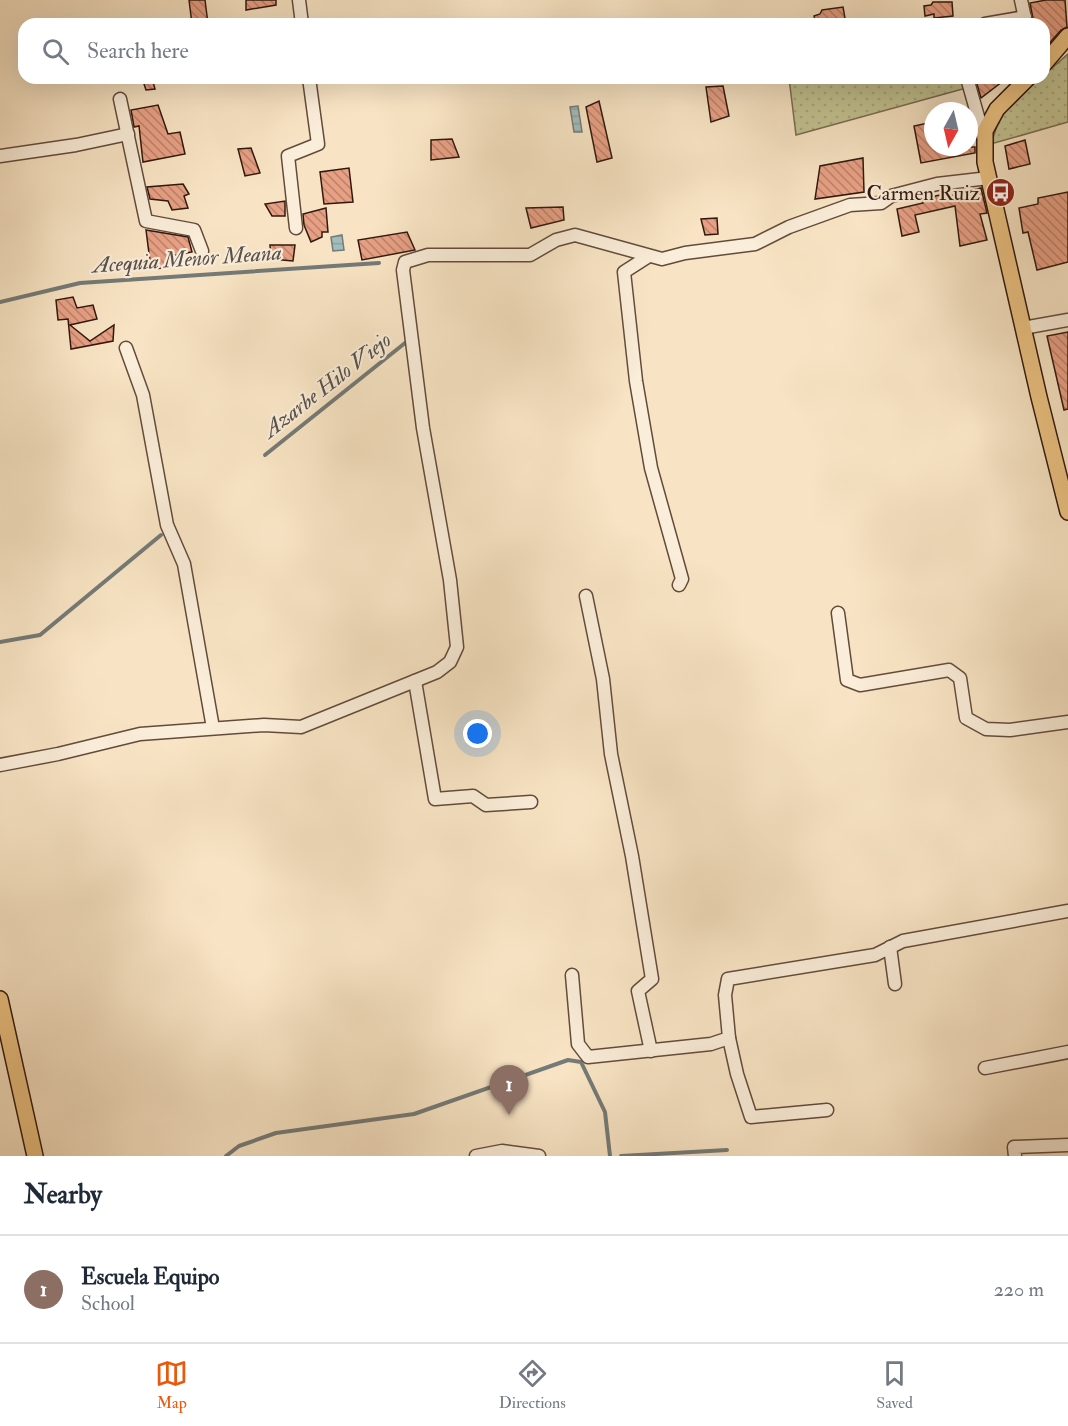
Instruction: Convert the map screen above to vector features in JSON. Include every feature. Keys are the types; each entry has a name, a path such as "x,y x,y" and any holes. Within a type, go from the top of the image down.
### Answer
{"main road":[{"path":"1050,56 1068,36"},
{"path":"1022,84 997,109 985,130 986,162 1023,328 1068,512"},
{"path":"0,999 35,1156"}],"street":[{"path":"298,0 301,18"},
{"path":"1021,0 1026,18"},
{"path":"296,228 288,156 318,144 310,84"},
{"path":"969,84 986,142"},
{"path":"120,99 146,221 194,230 202,251"},
{"path":"0,156 76,145 128,134"},
{"path":"0,765 140,734 264,725 301,727 437,672 450,662 457,647 450,580 423,428 403,270 405,262 428,255 530,255 556,240 575,235 662,259 685,253 755,244 789,227 850,205 881,203 891,196 937,184 989,178"},
{"path":"649,256 624,272 636,381 651,468 682,579 679,585"},
{"path":"1023,328 1068,320"},
{"path":"126,348 142,395 167,525 184,564 213,728"},
{"path":"586,596 603,679 611,754 632,856 652,979 638,991 651,1051"},
{"path":"838,613 847,680 860,685 950,670 960,678 966,718 986,729 1010,730 1068,722"},
{"path":"415,681 435,799 473,796 486,805 531,802"},
{"path":"827,1110 751,1117 737,1074 729,1038 725,995 728,979 875,955 903,941 1068,911"},
{"path":"890,947 895,984"},
{"path":"572,975 578,1044 588,1057 711,1044 729,1038"},
{"path":"985,1068 1068,1052"},
{"path":"1014,1151 1068,1145"},
{"path":"476,1156 502,1151 539,1156"}],"green space":[{"path":"1068,54 1068,122 991,144 999,120 1015,99 1034,84 1050,84 1050,70"},
{"path":"790,84 969,84 970,87 796,135"}],"water":[{"path":"578,106 582,132 574,132 570,107"},
{"path":"342,235 344,250 333,251 331,237"}],"building":[{"path":"189,0 205,0 207,18 191,18"},
{"path":"246,0 276,0 276,5 246,10"},
{"path":"1065,0 1067,27 1061,30 1050,42 1050,18 1033,18 1030,3"},
{"path":"933,2 952,2 953,16 934,18 934,14 925,16 924,6 931,5"},
{"path":"843,7 845,18 814,18 822,10"},
{"path":"144,84 154,84 155,89 146,90"},
{"path":"977,84 999,84 981,98"},
{"path":"723,86 729,116 711,122 706,87"},
{"path":"599,101 612,158 597,162 586,107"},
{"path":"158,105 168,134 180,132 185,154 143,162 139,126 134,127 131,110"},
{"path":"924,124 924,156 959,156 921,163 914,126"},
{"path":"452,139 459,157 431,160 431,140"},
{"path":"1025,140 1030,164 1009,169 1005,146"},
{"path":"251,148 260,173 245,176 238,149"},
{"path":"863,158 864,192 815,199 820,166"},
{"path":"349,168 353,202 324,204 320,172"},
{"path":"183,184 189,194 184,196 188,208 172,210 168,201 150,199 147,187"},
{"path":"981,188 987,213 980,214 987,240 960,246 955,206 915,215 919,232 902,236 897,209 923,203 922,199 949,193 950,196"},
{"path":"1068,192 1068,262 1037,270 1028,232 1023,233 1019,208 1038,204 1038,198"},
{"path":"285,201 285,216 272,216 265,204"},
{"path":"563,207 564,220 531,228 526,208"},
{"path":"326,208 328,232 322,232 322,237 311,242 304,225 303,214"},
{"path":"717,218 718,234 705,235 701,219"},
{"path":"146,230 188,237 192,252 176,255 177,267 151,269"},
{"path":"407,232 415,250 362,260 358,240"},
{"path":"270,245 295,245 293,261 271,259"},
{"path":"73,297 77,308 93,305 97,319 70,325 90,341 114,325 113,341 71,349 68,319 58,320 56,300"},
{"path":"1068,332 1068,409 1064,410 1047,336"}],"waterway":[{"name":"Acequia Menor Meana","path":"0,302 80,283 379,263"},
{"name":"Azarbe Hilo Viejo","path":"265,455 409,342"},
{"name":"Azarbe Hilo Viejo","path":"0,642 40,635 161,535"},
{"path":"226,1156 239,1146 276,1133 414,1114 568,1060 581,1062 605,1112 610,1156"},
{"path":"621,1156 727,1150"}],"place":[{"name":"Carmen Ruiz","path":"1001,193"},
{"name":"Escuela Equipo","path":"509,1115"}]}
